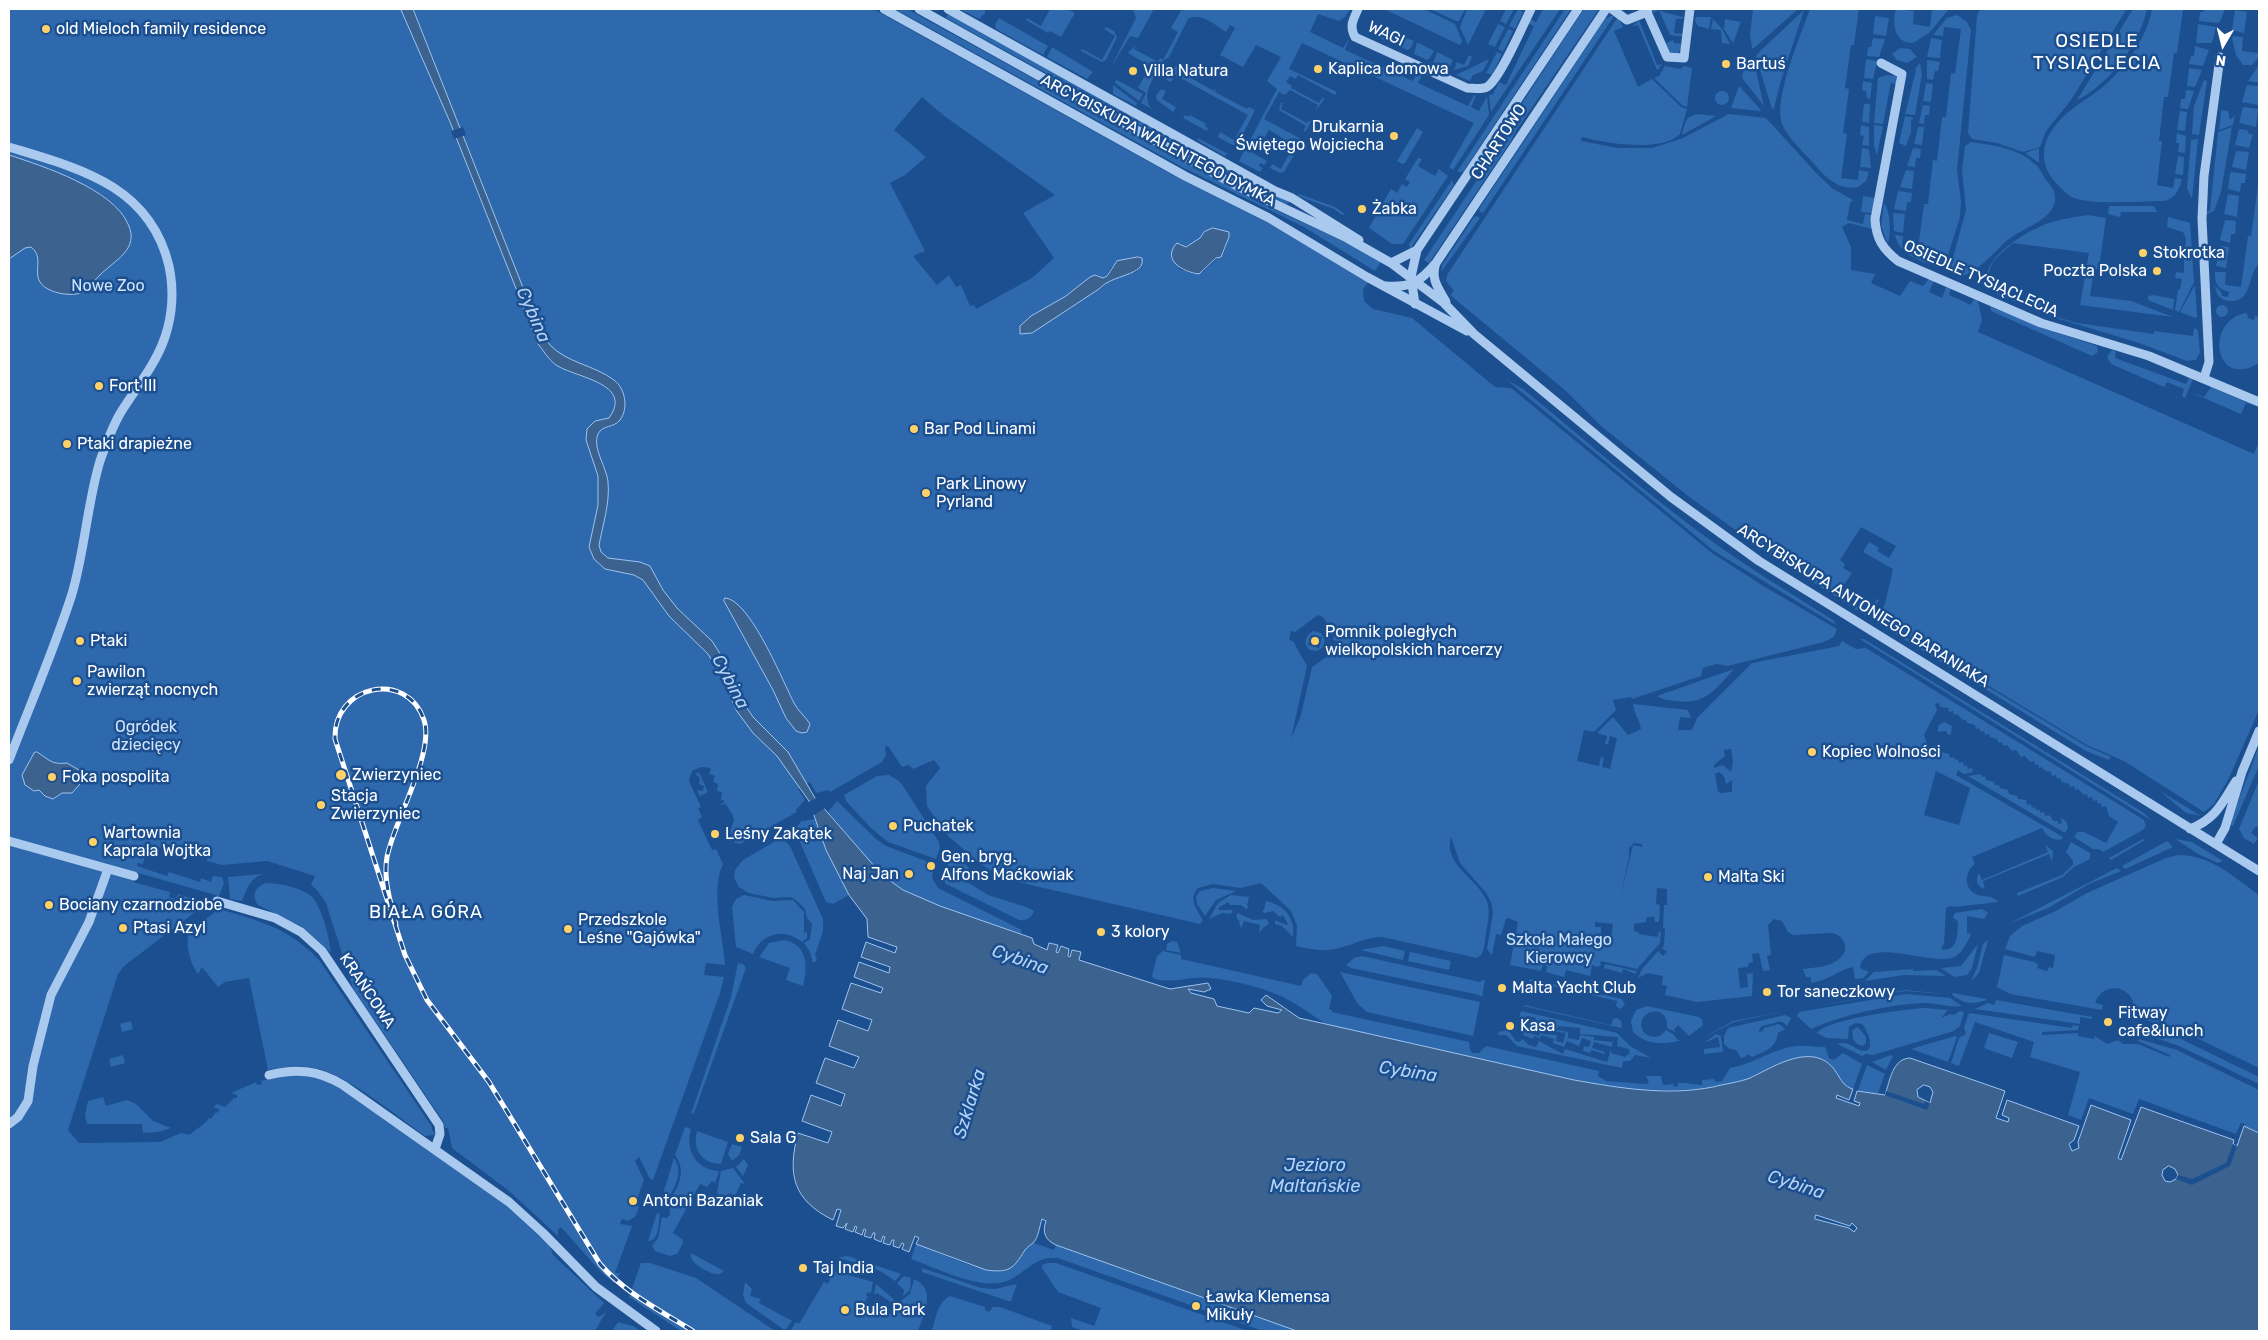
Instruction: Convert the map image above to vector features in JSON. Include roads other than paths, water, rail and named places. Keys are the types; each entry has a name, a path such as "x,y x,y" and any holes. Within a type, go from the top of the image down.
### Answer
{"street":[{"name":"ARCYBISKUPA WALENTEGO DYMKA","path":"884,9 1185,176 1269,218 1415,304"},
{"name":"ARCYBISKUPA WALENTEGO DYMKA","path":"919,9 1239,187 1366,248 1391,263 1413,281"},
{"path":"933,16 949,9 1275,191 1292,198 1356,236 1366,248"},
{"name":"WAGI","path":"1358,9 1352,23 1352,30 1356,37 1467,88 1478,89 1487,87 1496,77 1531,9"},
{"name":"CHARTOWO","path":"1415,304 1413,281 1418,250 1578,9"},
{"name":"CHARTOWO","path":"1413,281 1436,264 1606,9"},
{"path":"1612,9 1627,20 1648,10 1667,56 1684,58 1690,9"},
{"path":"2204,378 2209,362 2202,219 2204,176 2220,57"},
{"name":"OSIEDLE TYSIĄCLECIA","path":"1881,62 1902,74 1875,219 1875,232 1880,244 1888,253 1898,261 2041,323 2149,356 2259,402"},
{"path":"9,147 83,170 107,182 137,205 151,221 166,256 171,278 172,301 165,337 160,350 119,414 109,437 94,483 72,592 9,760"},
{"path":"1391,263 1418,250"},
{"path":"1436,264 1434,274 1436,284 1448,307"},
{"path":"1382,286 1413,281"},
{"name":"ARCYBISKUPA ANTONIEGO BARANIAKA","path":"1413,281 1448,307 1474,334 1672,497 1759,561 2259,871"},
{"name":"ARCYBISKUPA ANTONIEGO BARANIAKA","path":"1415,304 1474,334"},
{"path":"2216,844 2225,828 2242,772 2259,733"},
{"path":"2190,828 2203,824 2215,815 2242,772"},
{"path":"9,841 134,876"},
{"path":"9,1124 18,1117 28,1101 33,1066 46,1012 52,995 89,922 108,869"},
{"name":"KRAŃCOWA","path":"217,901 274,918 301,932 322,951 440,1125 440,1134 435,1149"},
{"path":"269,1075 297,1070 326,1076 343,1085 514,1207 609,1298 656,1331"}],"water":[{"name":"Jezioro Maltańskie","path":"401,9 413,9 537,323 545,337 550,345 564,356 614,380 623,393 625,404 623,415 617,423 600,431 597,440 598,452 608,482 607,506 599,545 601,552 608,558 640,562 650,566 663,590 677,608 712,641 726,663 740,698 753,717 788,752 815,798 882,875 903,890 940,906 1032,938 1034,944 1047,950 1049,943 1058,945 1056,952 1058,953 1061,946 1069,949 1068,956 1070,957 1072,950 1081,952 1079,960 1170,989 1208,983 1211,989 1204,992 1188,989 1191,993 1214,999 1217,1006 1249,1013 1254,1008 1278,1013 1282,1010 1267,1006 1261,1000 1266,995 1299,1018 1608,1086 1661,1091 1696,1090 1750,1078 1789,1060 1814,1057 1829,1064 1843,1083 1853,1089 1849,1100 1837,1095 1836,1098 1859,1106 1860,1103 1854,1101 1857,1091 1885,1095 1895,1066 1904,1059 1910,1058 2005,1091 1996,1118 2008,1122 2009,1118 2002,1115 2007,1100 2079,1126 2074,1140 2069,1144 2072,1151 2079,1148 2078,1142 2091,1105 2131,1120 2118,1158 2121,1160 2141,1107 2234,1140 2233,1144 2237,1146 2244,1126 2259,1133 2259,1331 1297,1331 1056,1245 1049,1241 1045,1235 1046,1221 1042,1219 1034,1242 1014,1265 1001,1271 986,1270 916,1244 919,1238 915,1236 909,1252 902,1249 904,1244 902,1243 899,1248 893,1246 894,1240 892,1240 890,1245 883,1243 885,1237 883,1236 881,1242 874,1239 875,1233 873,1233 871,1238 864,1236 866,1230 864,1229 862,1235 855,1232 857,1227 855,1226 853,1232 845,1229 847,1223 843,1228 836,1226 841,1210 837,1209 833,1220 809,1204 801,1195 796,1185 793,1162 798,1133 828,1143 832,1132 802,1121 811,1095 841,1106 845,1094 816,1083 825,1058 854,1068 859,1057 829,1046 838,1020 868,1031 872,1020 842,1009 851,983 881,993 883,988 854,977 859,962 889,973 890,967 861,957 866,942 895,953 897,947 868,937 867,919 849,895 826,850 809,801 777,756 753,733 736,710 722,676 708,654 669,616 643,580 634,575 605,569 594,559 589,547 598,505 598,476 586,440 587,429 595,421 609,418 615,406 614,397 608,389 599,383 556,365 538,344 450,122","holes":["1924,1085 1930,1087 1933,1092 1930,1103 1918,1097 1917,1090","2169,1166 2175,1169 2178,1175 2176,1179 2170,1182 2165,1181 2162,1175 2163,1170","1816,1215 1850,1226 1852,1223 1857,1228 1854,1232 1849,1228 1815,1219"]},
{"path":"9,155 76,180 108,200 120,211 128,224 131,240 128,247 119,259 84,292 64,294 52,291 42,285 38,274 37,257 31,247 25,248 9,259"},
{"path":"1213,228 1229,232 1229,237 1221,257 1216,258 1199,274 1187,271 1176,264 1171,255 1177,243 1186,247 1200,238 1204,232"},
{"path":"1142,258 1142,264 1134,272 1105,284 1032,333 1020,334 1020,326 1031,316 1066,296 1090,277 1095,275 1103,278 1107,276 1117,261"},
{"path":"725,598 735,602 755,626 797,709 810,724 807,732 796,731 786,718 773,690 724,601"},
{"path":"37,752 54,763 67,763 79,770 85,771 87,776 72,793 62,793 53,799 45,796 39,790 34,791 25,785 22,775 34,753"}],"railway":[{"path":"396,925 387,883 387,857 419,768 426,734 424,720 415,704 403,694 388,689 372,690 358,696 346,706 338,721 335,739 405,955 427,1000 489,1082 600,1264 632,1293 693,1331"}],"place":[{"name":"old Mieloch family residence","path":"46,29"},
{"name":"Bartuś","path":"1726,64"},
{"name":"Kaplica domowa","path":"1318,69"},
{"name":"Villa Natura","path":"1133,71"},
{"name":"Drukarnia Świętego Wojciecha","path":"1394,136"},
{"name":"Żabka","path":"1362,209"},
{"name":"Stokrotka","path":"2143,253"},
{"name":"Poczta Polska","path":"2157,271"},
{"name":"Fort III","path":"99,386"},
{"name":"Bar Pod Linami","path":"914,429"},
{"name":"Ptaki drapieżne","path":"67,444"},
{"name":"Park Linowy Pyrland","path":"926,493"},
{"name":"Ptaki","path":"80,641"},
{"name":"Pomnik poległych wielkopolskich harcerzy","path":"1315,641"},
{"name":"Pawilon zwierząt nocnych","path":"77,681"},
{"name":"Kopiec Wolności","path":"1812,752"},
{"name":"Zwierzyniec","path":"341,775"},
{"name":"Foka pospolita","path":"52,777"},
{"name":"Stacja Zwierzyniec","path":"321,805"},
{"name":"Puchatek","path":"893,826"},
{"name":"Leśny Zakątek","path":"715,834"},
{"name":"Wartownia Kaprala Wojtka","path":"93,842"},
{"name":"Gen. bryg. Alfons Maćkowiak","path":"931,866"},
{"name":"Naj Jan","path":"909,874"},
{"name":"Malta Ski","path":"1708,877"},
{"name":"Bociany czarnodziobe","path":"49,905"},
{"name":"Ptasi Azyl","path":"123,928"},
{"name":"Przedszkole Leśne \"Gajówka\"","path":"568,929"},
{"name":"3 kolory","path":"1101,932"},
{"name":"Malta Yacht Club","path":"1502,988"},
{"name":"Tor saneczkowy","path":"1767,992"},
{"name":"Fitway cafe&lunch","path":"2108,1022"},
{"name":"Kasa","path":"1510,1026"},
{"name":"Sala G","path":"740,1138"},
{"name":"Antoni Bazaniak","path":"633,1201"},
{"name":"Taj India","path":"803,1268"},
{"name":"Ławka Klemensa Mikuły","path":"1196,1306"},
{"name":"Bula Park","path":"845,1310"}],"district":[{"name":"OSIEDLE TYSIĄCLECIA","path":"2097,53"},
{"name":"BIAŁA GÓRA","path":"426,913"}],"park label":[{"name":"Nowe Zoo","path":"108,286"},
{"name":"Ogródek dziecięcy","path":"146,736"},
{"name":"Szkoła Małego Kierowcy","path":"1559,949"}],"water label":[{"name":"Cybina","path":"533,315"},
{"name":"Cybina","path":"730,682"},
{"name":"Cybina","path":"1020,960"},
{"name":"Cybina","path":"1408,1072"},
{"name":"Szklarka","path":"970,1104"},
{"name":"Cybina","path":"1796,1185"}]}
